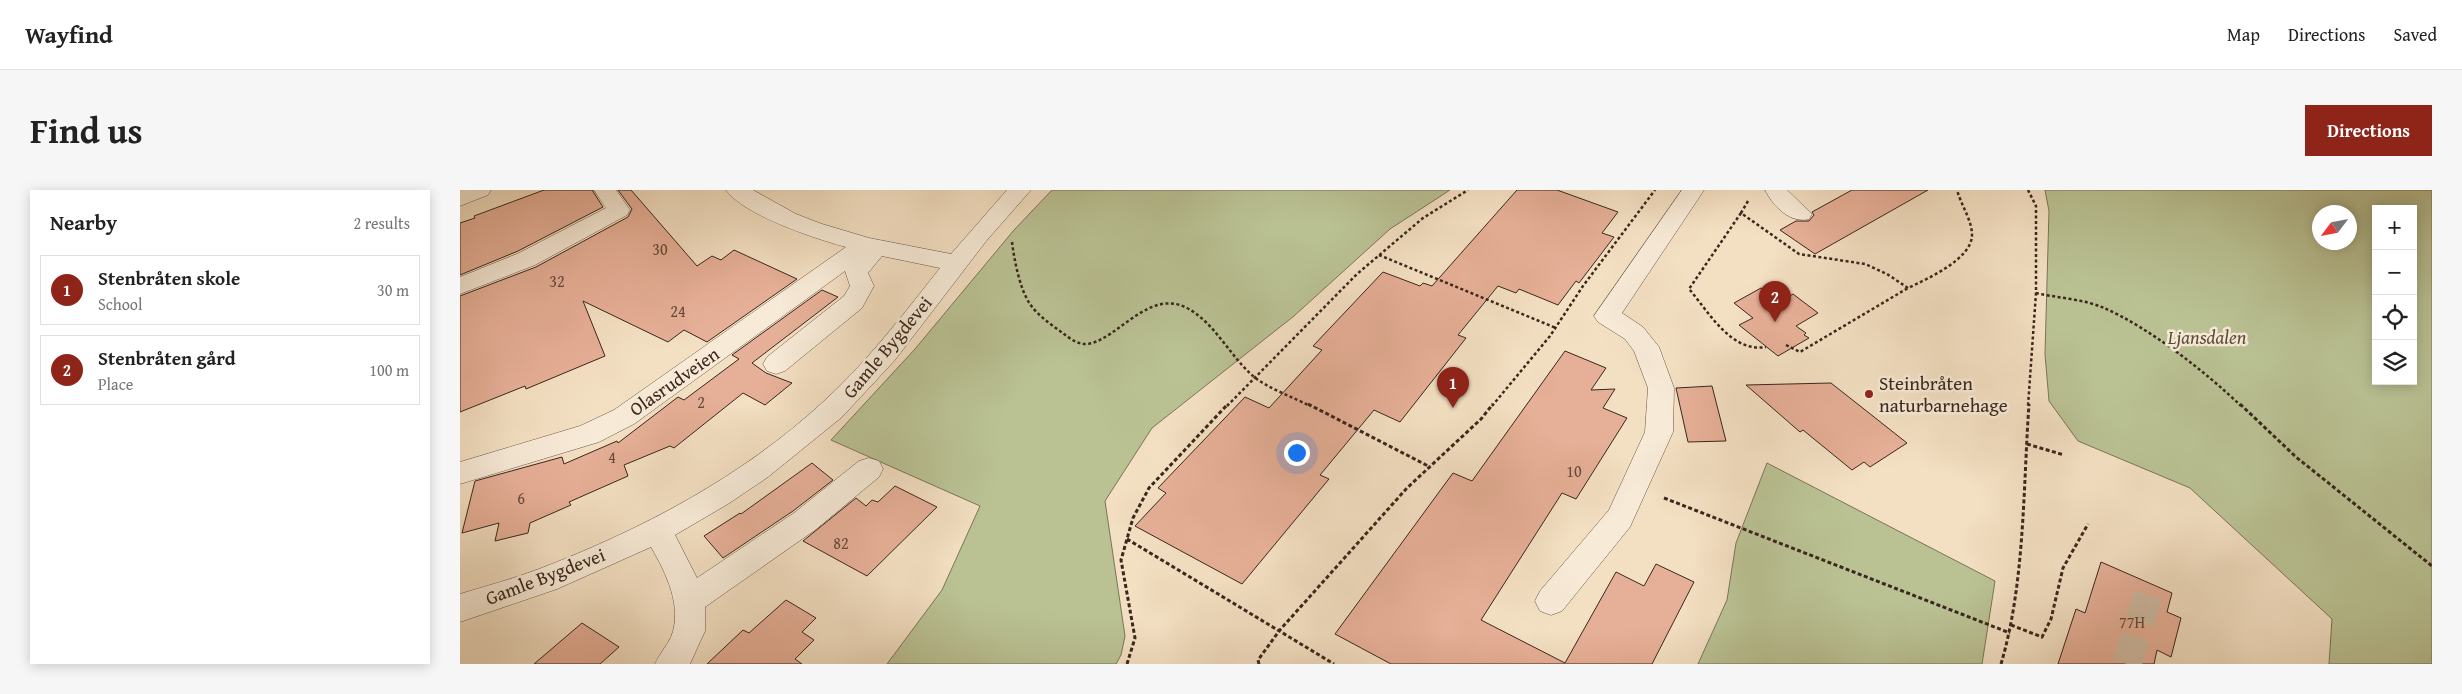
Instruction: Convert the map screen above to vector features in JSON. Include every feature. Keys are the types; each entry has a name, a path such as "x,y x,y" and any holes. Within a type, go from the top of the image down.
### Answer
{"street":[{"path":"460,200 480,190"},
{"path":"460,286 528,258 619,210 605,190"},
{"path":"737,190 763,208 814,231 870,247 954,263"},
{"name":"Gamle Bygdevei","path":"460,608 546,580 656,529 728,488 762,465 841,402 889,350 954,263 1020,190"},
{"path":"1551,601 1620,518 1636,487 1659,432 1661,388 1646,347 1634,333 1607,316 1693,190"},
{"path":"1776,190 1780,198 1802,214"},
{"path":"776,364 853,302 862,286 856,273 870,247"},
{"name":"Olasrudveien","path":"460,473 589,434 624,417 870,247"},
{"path":"690,600 834,500 868,469"},
{"path":"656,529 672,557 690,600 692,617 689,635 671,664"}],"path":[{"path":"1127,664 1135,638 1122,560 1133,518 1149,488 1254,376 1356,274 1423,218 1468,190"},
{"path":"1259,664 1258,660 1279,631 1407,488 1481,419 1556,328 1583,286 1655,190"},
{"path":"1786,345 1800,352 1956,260 1970,245 1972,237 1970,224 1957,190"},
{"path":"2001,664 2010,633 2016,592 2036,293 2036,206 2028,190"},
{"path":"1753,194 1689,289 1701,300 1718,325 1739,342 1751,349 1766,347"},
{"path":"1741,213 1807,258 1850,260 1872,266 1887,273 1908,288"},
{"path":"1010,236 1014,260 1029,303 1046,321 1065,336 1086,344 1098,341 1131,317 1154,307 1174,302 1188,308 1211,328 1228,351 1254,376 1430,467"},
{"path":"1379,255 1556,328"},
{"path":"2036,293 2102,307 2133,323 2216,382 2296,457 2432,566"},
{"path":"2027,444 2064,455"},
{"path":"1636,487 1781,546 1931,599 2010,633"},
{"path":"2011,624 2042,636 2051,618 2063,568 2088,524"},
{"path":"1128,539 1334,664"}],"green space":[{"path":"1052,190 1450,190 1390,229 1294,316 1152,428 1105,501 1125,636 1121,655 1116,664 887,664 942,590 980,506 831,440 915,349 1014,230"},
{"name":"Ljansdalen","path":"2045,190 2432,190 2432,664 2329,664 2332,619 2190,488 2078,441 2049,401 2045,354 2049,211"},
{"path":"1767,463 1995,581 1982,664 1698,664 1727,600 1736,543"}],"building":[{"path":"544,190 592,190 603,207 518,251 460,275 460,223"},
{"path":"618,190 631,190 697,266 712,256 721,260 734,250 797,279 707,342 684,330 668,342 583,301 605,356 526,389 525,386 460,412 460,296 536,267 628,217 632,209"},
{"path":"1517,190 1557,190 1618,212 1602,233 1614,237 1579,283 1576,281 1558,305 1519,289 1516,293 1498,286 1458,335 1466,338 1400,422 1374,410 1320,475 1329,479 1242,584 1135,526 1166,493 1158,488 1245,397 1269,408 1322,350 1313,346 1383,272 1420,286 1423,283 1432,286"},
{"path":"1852,190 1928,190 1815,254 1780,230 1796,221 1809,221 1814,215 1812,212"},
{"path":"1761,288 1780,302 1793,294 1818,313 1796,326 1806,333 1804,335 1809,338 1778,356 1739,325 1753,318 1734,303"},
{"path":"822,290 838,297 752,363 766,373 792,383 765,405 743,393 674,448 670,446 624,465 628,476 569,502 571,505 530,523 528,533 495,541 499,523 462,533 475,481 562,457 564,464 617,441 618,443 678,397 684,400 739,359 732,355"},
{"path":"1565,351 1606,368 1591,390 1615,389 1603,408 1627,418 1576,499 1562,493 1481,620 1565,663 1616,572 1644,586 1656,564 1694,582 1652,664 1391,664 1335,634 1453,473 1472,481"},
{"path":"1831,383 1907,443 1870,467 1864,462 1852,470 1803,430 1800,432 1746,385"},
{"path":"1712,386 1726,441 1688,442 1676,388"},
{"path":"812,463 833,480 793,511 723,558 704,536 741,514"},
{"path":"895,486 937,507 867,576 803,541 856,498 866,506 872,500 878,502"},
{"path":"2101,562 2172,593 2167,612 2181,618 2171,657 2157,650 2154,664 2058,664 2076,609 2085,613"},
{"path":"786,600 816,618 802,632 814,640 795,659 802,664 707,664 743,630 749,633"},
{"path":"582,623 619,647 600,664 534,664"}],"tunnel":[{"path":"2127,664 2148,595"}],"place":[{"name":"Stenbråten gård","path":"1775,322"},
{"name":"Steinbråten naturbarnehage","path":"1869,394"},
{"name":"Stenbråten skole","path":"1453,408"}]}
